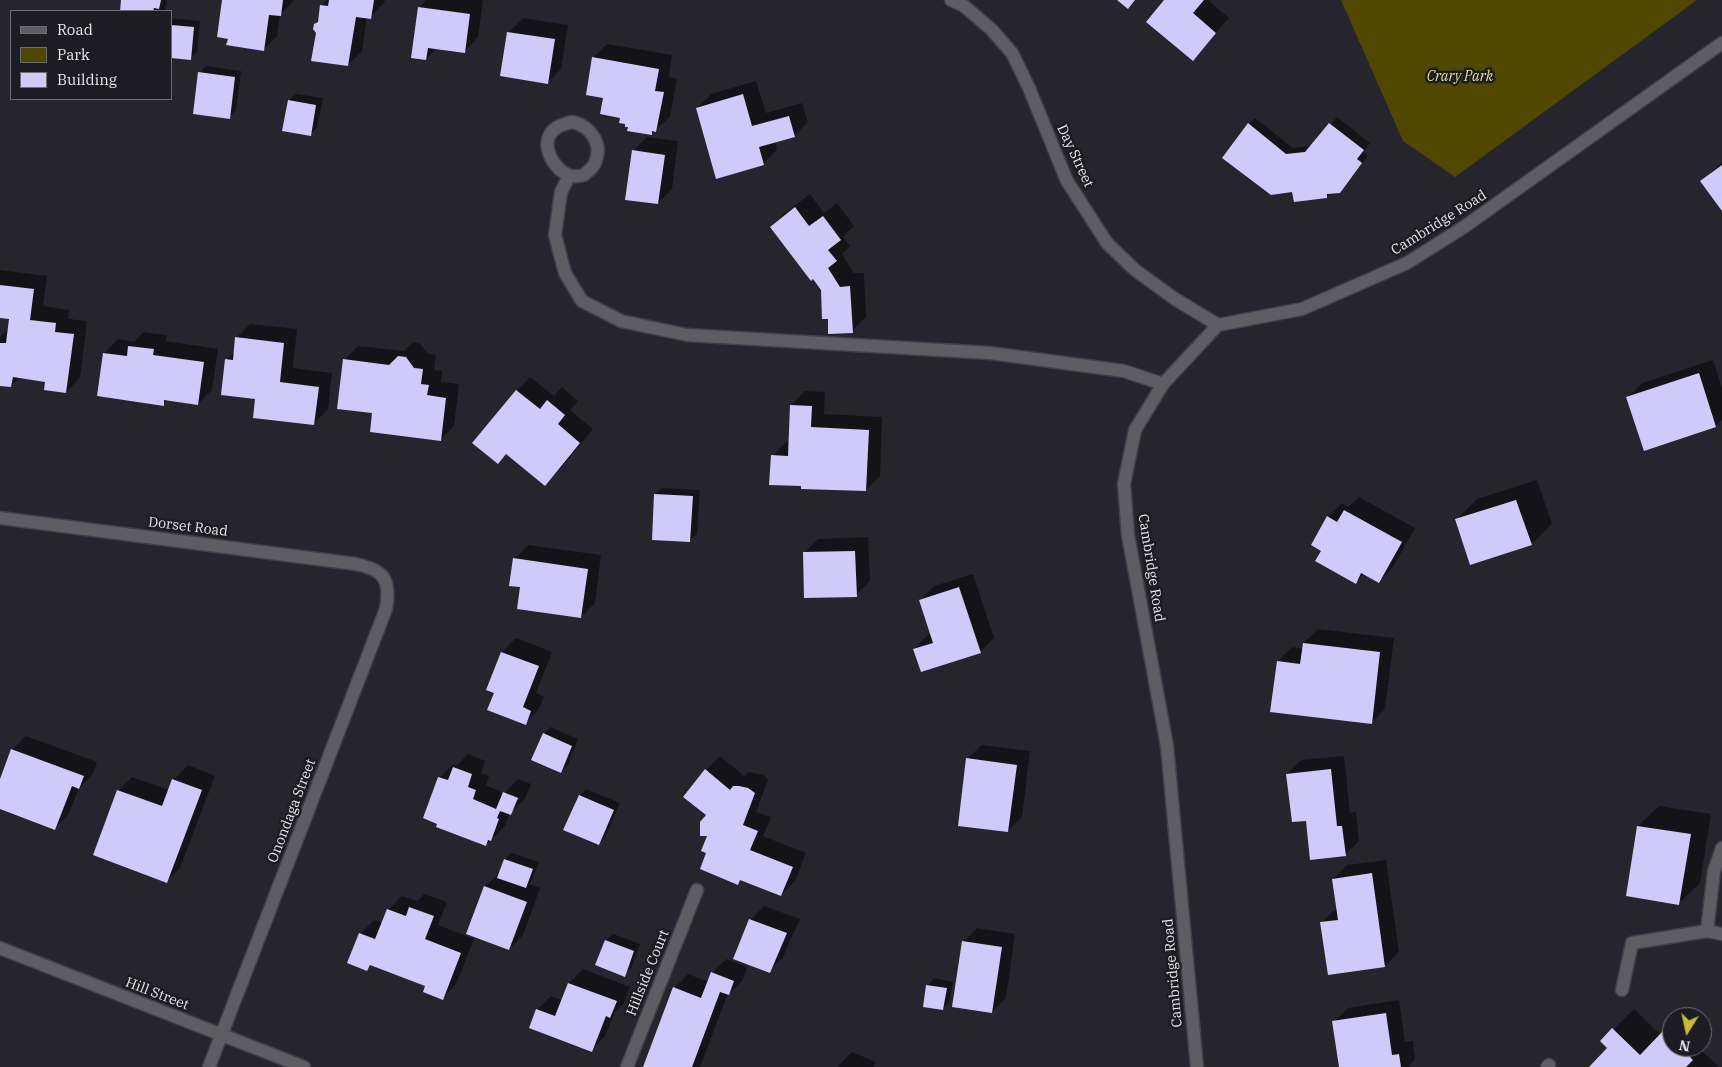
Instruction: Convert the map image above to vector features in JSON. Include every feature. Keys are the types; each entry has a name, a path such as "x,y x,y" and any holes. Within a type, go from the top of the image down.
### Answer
{"street":[{"name":"Day Street","path":"952,0 964,6 991,29 1012,53 1029,88 1067,181 1107,243 1135,270 1175,299 1218,326"},
{"name":"Cambridge Road","path":"1197,1067 1166,746 1128,536 1124,484 1135,430 1163,384 1218,326 1302,309 1407,263 1464,227 1722,43"},
{"path":"573,122 585,126 595,138 598,151 594,165 584,175 569,176 559,169 551,158 547,143 551,132 561,124 573,122"},
{"path":"569,176 561,192 554,235 565,273 582,301 621,321 687,335 990,352 1124,371 1163,384"},
{"name":"Dorset Road","path":"0,518 372,568"},
{"name":"Onondaga Street","path":"209,1067 386,609 389,594 385,578 372,568"},
{"path":"1707,931 1714,871 1722,848"},
{"name":"Hillside Court","path":"627,1067 697,890"},
{"path":"1622,990 1632,944 1707,931 1722,934"},
{"name":"Hill Street","path":"0,948 304,1067"}],"green space":[{"name":"Crary Park","path":"1341,0 1697,0 1455,177 1403,141"}],"building":[{"path":"121,0 161,0 159,9 120,10"},
{"path":"222,0 283,0 281,16 269,15 264,51 226,45 228,39 217,37"},
{"path":"329,0 374,0 371,19 356,17 348,66 311,61 316,33 313,29 314,24 318,22 320,5 328,6"},
{"path":"1117,0 1135,0 1128,9"},
{"path":"1164,0 1204,0 1193,13 1216,33 1193,61 1146,22"},
{"path":"418,7 470,14 465,53 428,48 426,60 411,58"},
{"path":"172,25 194,27 191,60 172,58"},
{"path":"507,32 555,39 548,84 500,76"},
{"path":"592,57 659,69 655,91 664,92 656,132 652,131 652,135 627,131 628,127 625,127 625,124 619,123 620,118 600,114 603,98 586,95"},
{"path":"198,72 235,77 230,119 193,114"},
{"path":"743,94 752,126 789,116 795,137 759,147 764,165 716,179 696,108"},
{"path":"288,100 316,105 311,136 282,131"},
{"path":"1248,123 1286,154 1305,152 1329,123 1364,150 1357,159 1362,163 1340,193 1327,194 1327,198 1294,202 1292,192 1271,195 1222,158"},
{"path":"632,150 665,155 658,204 625,200"},
{"path":"1722,165 1722,211 1700,181"},
{"path":"795,207 809,226 823,216 841,240 828,250 837,261 828,268 840,287 850,286 853,333 828,334 828,319 822,319 821,290 813,279 811,281 770,227"},
{"path":"0,285 34,289 30,320 56,323 55,332 74,334 66,393 44,390 45,382 13,377 11,387 0,386 0,343 6,343 9,319 0,318"},
{"path":"235,337 284,343 280,382 319,387 314,425 253,418 255,399 221,395 225,359 233,360"},
{"path":"128,346 154,349 153,355 204,362 198,405 164,400 164,406 97,396 103,353 127,356"},
{"path":"398,356 406,357 414,368 423,369 421,384 429,385 427,395 446,398 441,441 370,432 372,413 337,409 343,359 389,365"},
{"path":"1699,373 1716,427 1644,451 1626,397"},
{"path":"516,390 540,409 547,400 565,415 558,424 580,443 545,486 506,454 498,464 472,443"},
{"path":"790,405 812,406 811,427 869,430 866,491 801,489 801,486 769,485 771,455 788,456"},
{"path":"654,494 693,496 690,542 652,540"},
{"path":"1516,500 1532,545 1470,565 1455,519"},
{"path":"1344,510 1402,542 1379,583 1361,573 1356,584 1315,561 1321,551 1311,545 1327,516 1337,522"},
{"path":"855,551 857,597 804,598 803,552"},
{"path":"513,558 588,569 581,618 517,609 520,587 509,586"},
{"path":"959,587 981,653 921,672 913,649 933,643 919,600"},
{"path":"1303,643 1380,652 1372,724 1270,712 1277,661 1300,664"},
{"path":"501,652 539,666 523,707 531,711 526,725 487,710 494,693 486,690"},
{"path":"543,733 572,746 561,773 531,760"},
{"path":"11,749 84,776 79,789 72,786 55,830 0,809 0,779"},
{"path":"966,758 1017,765 1008,832 958,826"},
{"path":"453,767 472,774 468,787 476,790 473,799 496,809 503,792 518,798 511,815 500,811 491,841 488,840 486,846 436,827 437,824 423,818 438,777 448,780"},
{"path":"705,769 730,790 733,786 739,786 748,788 755,793 743,825 758,831 750,850 793,867 781,896 740,880 738,885 700,869 706,853 701,851 707,836 700,836 700,822 706,815 683,797"},
{"path":"1331,769 1337,826 1342,826 1346,856 1310,860 1306,821 1292,822 1286,774"},
{"path":"172,779 202,790 167,883 93,855 117,790 162,806"},
{"path":"579,795 614,810 599,845 563,830"},
{"path":"1637,826 1691,834 1679,905 1626,896"},
{"path":"504,859 533,869 526,888 497,878"},
{"path":"1372,873 1385,967 1328,975 1320,922 1338,920 1332,879"},
{"path":"484,886 527,902 509,950 466,934"},
{"path":"409,907 434,916 425,939 461,953 443,1000 423,992 425,986 370,965 367,971 347,963 359,933 375,939 387,909 406,916"},
{"path":"749,919 787,933 770,973 733,959"},
{"path":"605,940 634,951 625,977 595,965"},
{"path":"962,941 1002,947 992,1013 952,1007"},
{"path":"711,972 734,981 729,995 720,992 692,1067 643,1067 673,987 701,998"},
{"path":"568,983 617,1001 610,1018 606,1016 592,1052 529,1028 536,1009 555,1016"},
{"path":"926,985 947,988 943,1010 923,1007"},
{"path":"1386,1013 1392,1055 1399,1054 1401,1067 1339,1067 1332,1021"},
{"path":"1612,1028 1640,1055 1662,1032 1662,1057 1690,1057 1693,1060 1686,1067 1589,1067 1607,1048 1600,1041"}]}
